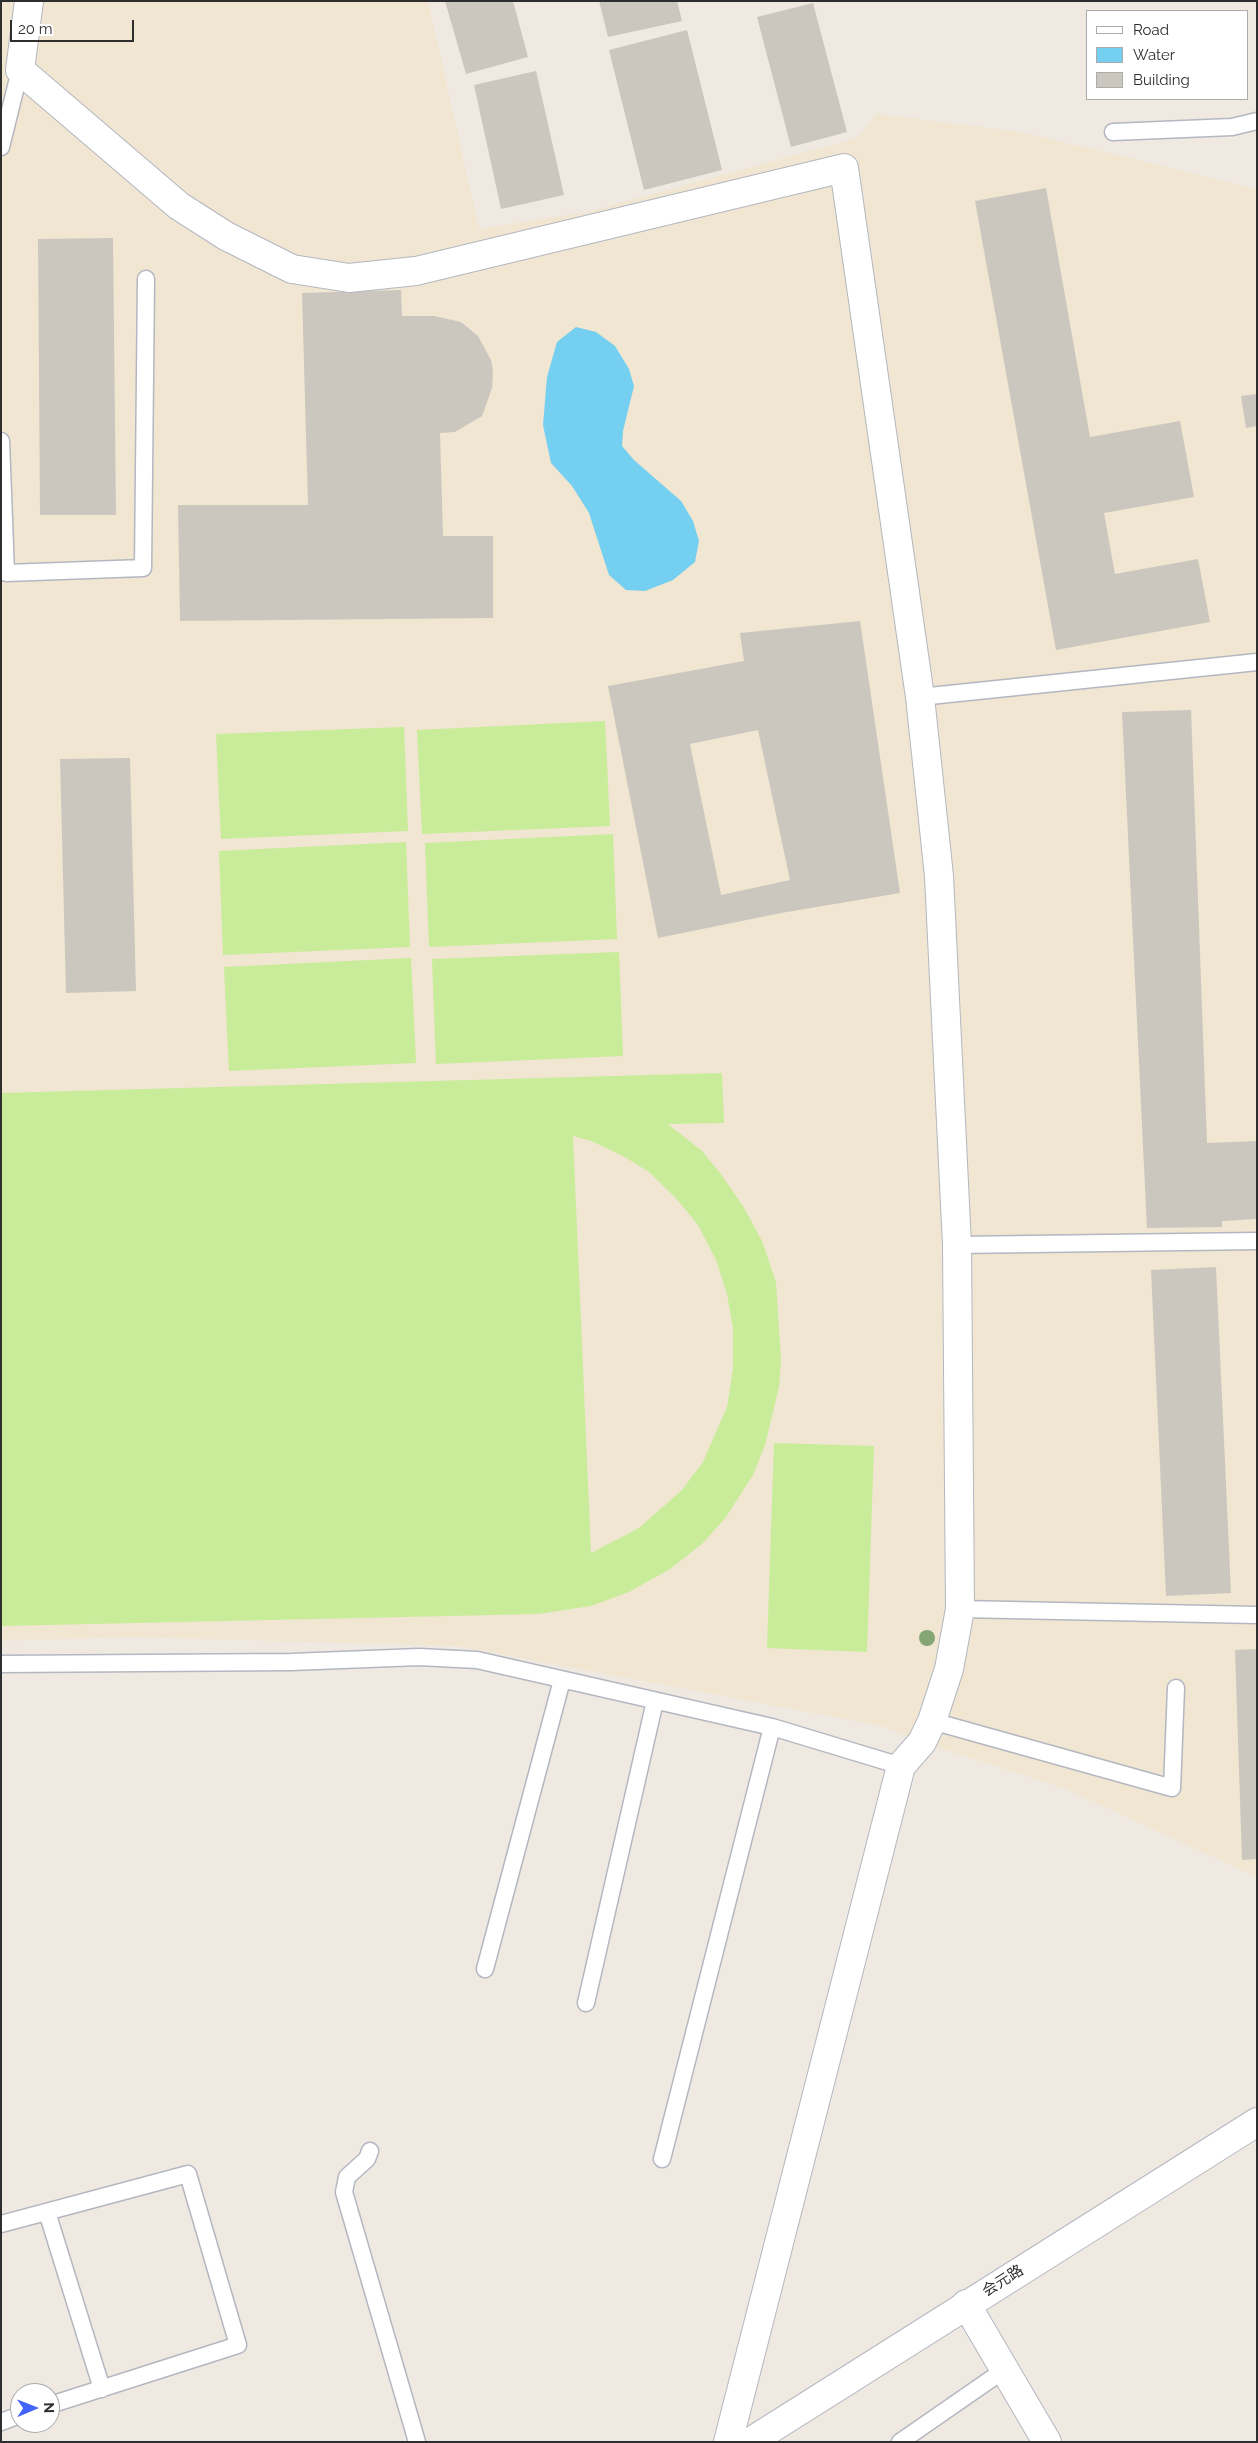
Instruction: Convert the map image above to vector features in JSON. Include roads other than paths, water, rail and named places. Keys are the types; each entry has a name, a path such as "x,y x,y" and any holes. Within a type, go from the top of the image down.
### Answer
{"street":[{"path":"29,1 20,70 178,206 226,236 292,269 349,278 416,271 844,168 920,696 939,876 957,1245 960,1609 949,1669 932,1721 922,1742 901,1766 728,2442"},
{"name":"会元路","path":"750,2442 1257,2122"},
{"path":"966,2304 1047,2442"}],"lane":[{"path":"1,147 20,70"},
{"path":"1113,132 1232,127 1257,121"},
{"path":"1,441 6,573 143,568 146,279"},
{"path":"920,696 1257,662"},
{"path":"957,1245 1257,1241"},
{"path":"960,1609 1257,1615"},
{"path":"1,1664 292,1662 418,1657 477,1660 772,1727 901,1766"},
{"path":"485,1969 562,1680"},
{"path":"932,1721 1172,1788 1176,1688"},
{"path":"586,2004 655,1701"},
{"path":"662,2160 772,1727"},
{"path":"370,2152 367,2159 347,2177 344,2192 417,2442"},
{"path":"1,2224 188,2174 238,2345 60,2402"},
{"path":"48,2212 102,2389"},
{"path":"900,2442 1004,2370"}],"water":[{"path":"576,327 596,332 615,346 629,369 634,386 623,431 622,446 634,460 681,501 693,521 699,541 695,562 673,580 645,591 626,590 609,575 589,513 572,486 551,463 543,425 547,377 557,342"}]}
